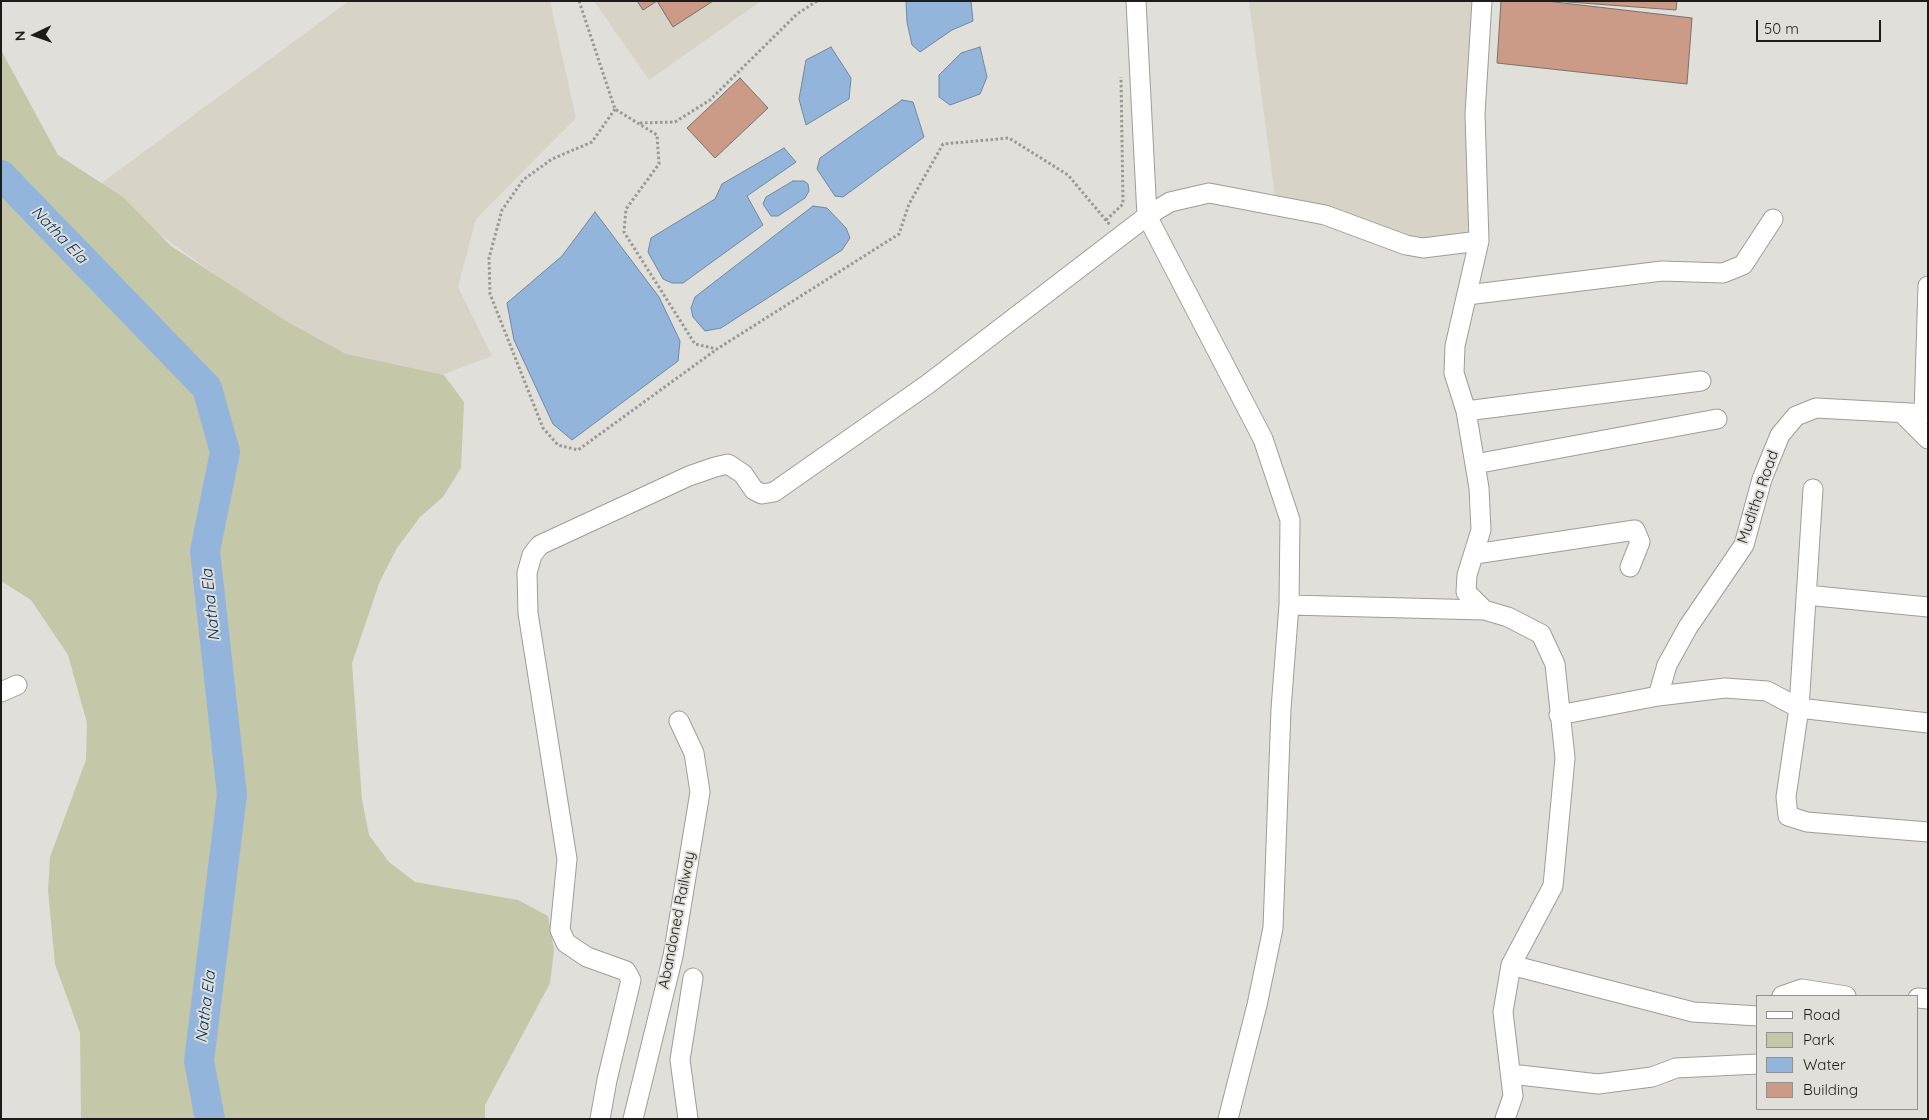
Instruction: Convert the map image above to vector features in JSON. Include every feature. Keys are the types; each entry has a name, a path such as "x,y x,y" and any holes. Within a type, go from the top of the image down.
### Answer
{"street":[{"path":"1136,1 1147,216 1263,439 1290,520 1289,605 1281,709 1273,928 1258,1004 1228,1119"},
{"path":"1482,1 1476,114 1479,241 1455,346 1454,373 1466,410 1475,464 1481,530 1467,575 1466,592 1484,610"},
{"path":"600,1119 631,980 626,971 587,958 566,943 560,930 567,859 528,613 528,573 532,555 540,545 689,476 728,464 742,474 754,490 762,494 774,492 928,384 1147,216 1170,202 1209,193 1325,215 1406,245 1422,248 1479,241"},
{"path":"1467,295 1662,271 1723,272 1743,265 1773,219"},
{"path":"1926,414 1928,286"},
{"path":"1466,410 1701,381"},
{"name":"Muditha Road","path":"1658,696 1666,665 1688,627 1744,545 1762,479 1780,435 1796,416 1816,408 1926,414"},
{"path":"1902,413 1928,439"},
{"path":"1475,464 1717,419"},
{"path":"1813,489 1800,708 1786,797 1788,816 1807,822 1928,832"},
{"path":"1475,554 1635,530 1640,542 1630,567"},
{"path":"1806,595 1928,608"},
{"path":"1289,605 1484,610 1508,617 1541,634 1555,664 1565,758 1553,886 1511,965 1504,1012 1513,1096 1511,1117"},
{"path":"1559,715 1658,696 1726,688 1766,691 1800,708 1928,723"},
{"name":"Abandoned Railway","path":"633,1119 673,956 700,792 694,753 680,721"},
{"path":"1511,965 1693,1012 1756,1016"},
{"path":"688,1119 680,1060 693,978"},
{"path":"1785,995 1802,989 1840,995"},
{"path":"1511,1074 1598,1084 1652,1077 1676,1068 1756,1064"}],"path":[{"path":"639,123 675,122 710,100 797,14 818,1"},
{"path":"579,2 615,109 657,135 659,164 626,209 624,232 695,344 718,349"},
{"path":"1106,220 1123,204 1120,69"},
{"path":"615,109 592,142 552,159 523,180 502,210 489,258 490,294 543,428 558,445 578,450 687,368 898,234 909,204 943,144 1009,138 1068,175 1120,237"}],"shaded area":[{"path":"349,1 550,1 576,118 476,219 458,287 492,356 378,399 252,302 96,187"},
{"path":"594,1 761,1 649,80"},
{"path":"1249,1 1480,1 1477,234 1409,240 1345,212 1276,204"}],"green space":[{"path":"1,50 58,155 123,197 171,246 286,321 346,354 444,375 464,402 461,468 443,497 420,517 397,548 380,581 352,663 362,800 369,835 389,862 415,882 518,900 548,916 554,950 550,983 485,1105 485,1119 81,1119 80,1033 55,964 48,891 50,857 86,760 87,723 68,655 31,600 1,581"}],"water":[{"path":"906,1 971,1 973,21 952,30 920,52 912,45 907,22"},
{"path":"831,47 851,78 849,99 806,125 799,99 806,60"},
{"path":"980,47 987,77 980,94 950,105 939,97 939,75 961,53"},
{"path":"902,100 913,102 924,137 843,197 835,196 817,169 820,158"},
{"path":"784,148 796,162 747,196 763,225 683,283 672,283 663,279 648,252 651,238 715,199 722,184"},
{"path":"793,181 804,181 808,184 809,191 805,198 778,216 771,216 763,204 766,197"},
{"path":"813,206 827,208 846,228 850,238 842,250 721,328 705,331 693,317 691,308 695,297"},
{"path":"595,212 659,297 680,341 678,361 572,440 553,424 514,340 507,303 562,256"}],"building":[{"path":"637,1 657,1 643,10"},
{"path":"657,1 713,1 673,27"},
{"path":"1501,1 1546,1 1692,18 1687,84 1497,63"},
{"path":"1555,1 1677,1 1676,10"},
{"path":"740,78 768,108 715,158 687,128"}],"waterway":[{"name":"Natha Ela","path":"1,175 207,388 225,452 205,551 232,795 199,1061 210,1119"}]}
